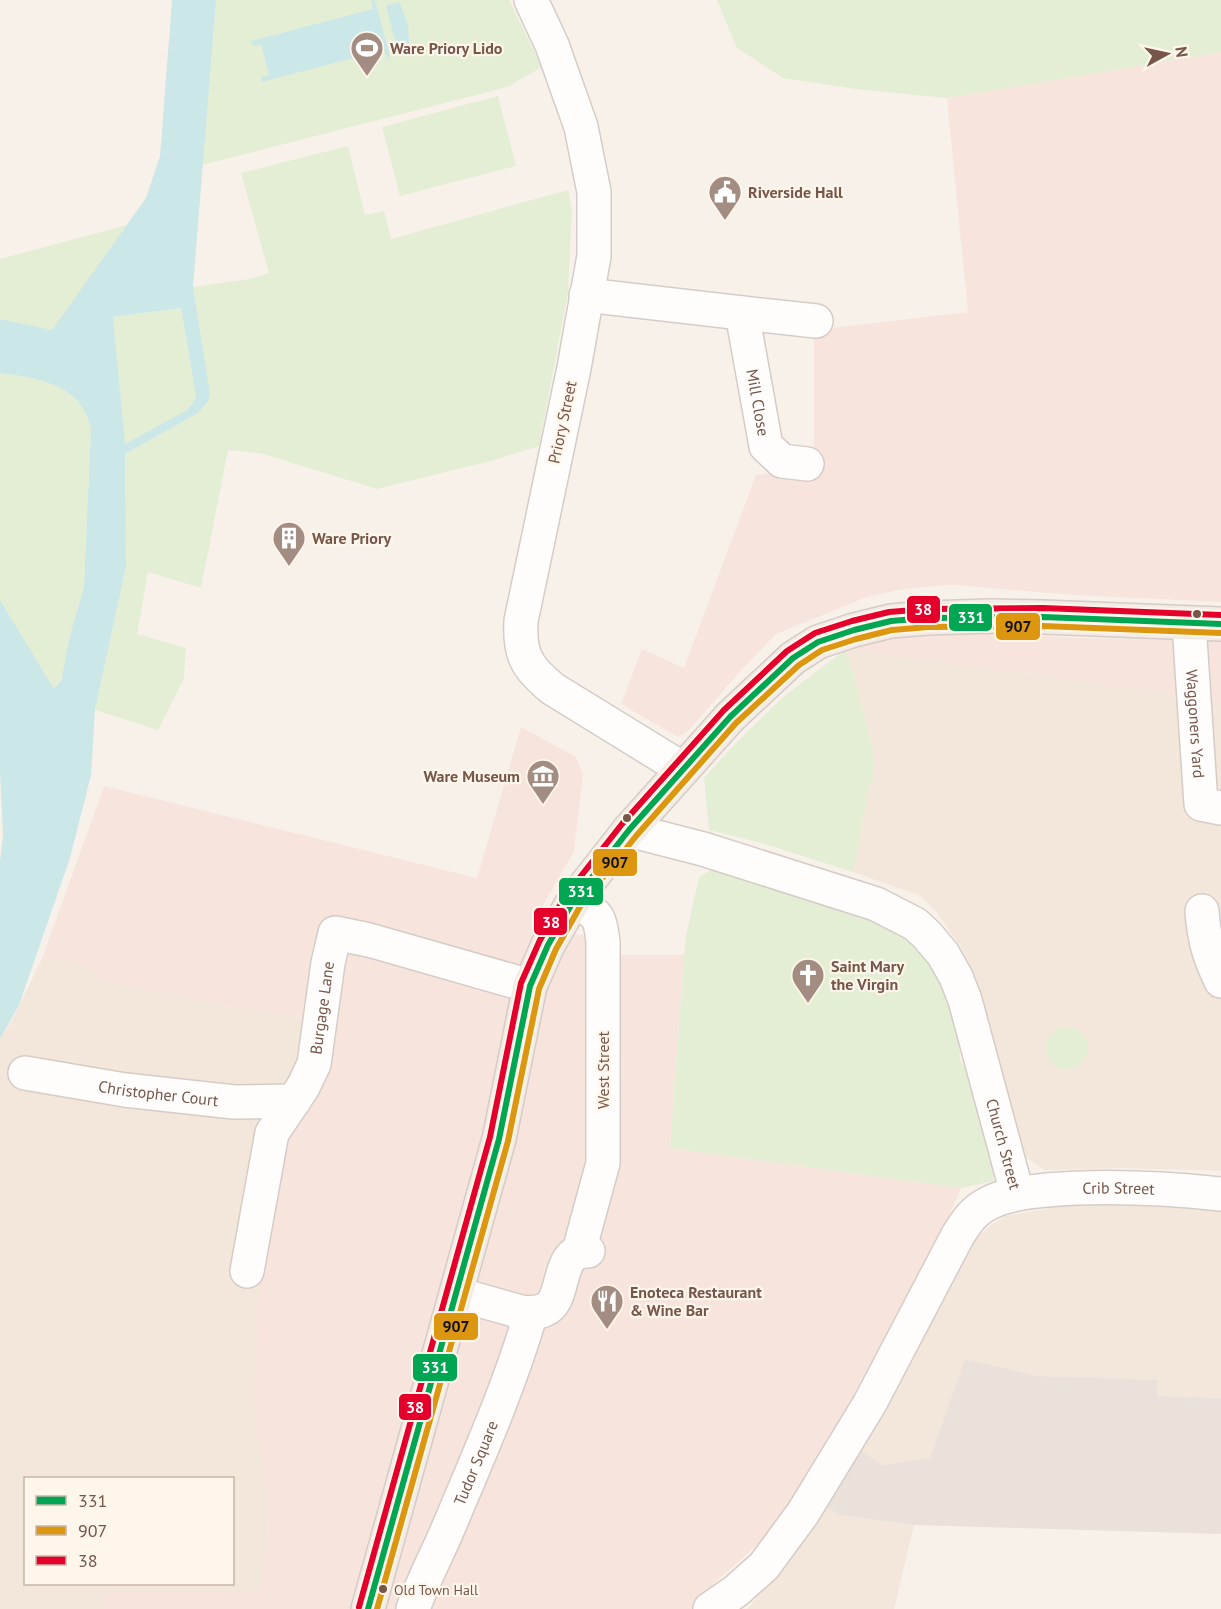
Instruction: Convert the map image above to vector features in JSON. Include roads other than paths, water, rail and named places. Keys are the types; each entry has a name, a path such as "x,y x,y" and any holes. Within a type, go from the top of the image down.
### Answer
{"main road":[{"path":"369,1609 499,1139 530,986 548,945 573,900 629,830 730,717 793,658 818,642 891,621 990,616 1221,624"}],"street":[{"name":"Priory Street","path":"531,0 552,45 579,117 592,181 594,256 574,368 521,621 522,652 538,677 553,689 683,769"},
{"path":"586,295 816,321"},
{"name":"Mill Close","path":"742,313 766,446 782,461 807,464"},
{"name":"Waggoners Yard","path":"1189,624 1201,804 1221,808"},
{"name":"Church Street","path":"629,830 703,849 876,904 915,924 927,935 943,954 956,977 965,1000 1017,1193 990,1202 970,1216 870,1402 802,1513 764,1566 736,1592 710,1609"},
{"name":"West Street","path":"531,1313 546,1310 553,1302 571,1257 584,1251 603,1163 603,942 599,917 573,900"},
{"path":"1202,911 1204,937 1210,958 1221,981"},
{"name":"Burgage Lane","path":"247,1271 272,1132 294,1101 314,1064 334,933 369,940 530,986"},
{"name":"Christopher Court","path":"25,1074 125,1090 234,1102 294,1101"},
{"name":"Crib Street","path":"1017,1193 1092,1187 1166,1189 1221,1194"},
{"path":"457,1294 502,1309 531,1313"},
{"name":"Tudor Square","path":"413,1609 518,1357 531,1313"}],"water":[{"path":"172,0 216,0 193,287 210,393 208,401 198,413 125,454 126,566 95,710 91,775 70,858 19,1005 0,1039 0,861 3,836 0,772 0,600 54,689 61,681 70,635 84,587 91,428 86,413 68,393 43,381 0,373 0,319 52,330 146,198 160,156","holes":["181,308 196,396 187,410 125,444 113,317"]},
{"path":"375,0 389,59 384,50 262,82 261,77 269,75 261,44 253,46 251,41 373,9 371,1"},
{"path":"399,2 408,24 409,44 397,47 386,6"}],"place":[{"name":"Ware Priory Lido","path":"367,77"},
{"name":"Riverside Hall","path":"725,221"},
{"name":"Ware Priory","path":"289,567"},
{"name":"Ware Museum","path":"543,805"},
{"name":"Saint Mary the Virgin","path":"808,1004"},
{"name":"Enoteca Restaurant & Wine Bar","path":"607,1330"},
{"name":"Old Town Hall","path":"383,1589"}]}
